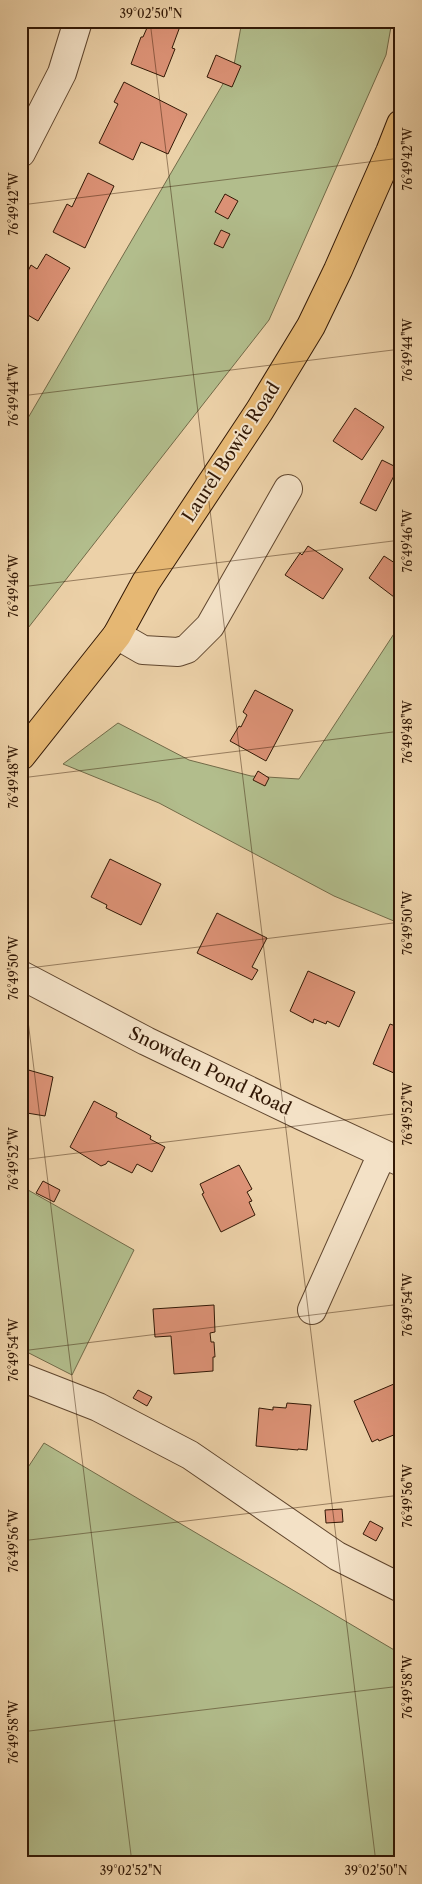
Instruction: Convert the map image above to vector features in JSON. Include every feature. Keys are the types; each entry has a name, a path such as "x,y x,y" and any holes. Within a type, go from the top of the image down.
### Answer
{"main road":[{"name":"Laurel Bowie Road","path":"21,756 117,635 146,582 260,410 311,326 338,270 401,124"}],"street":[{"path":"21,153 62,74 78,21"},
{"path":"117,635 142,650 178,652 187,649 210,626 288,489"},
{"name":"Snowden Pond Road","path":"21,975 146,1041 391,1158"},
{"path":"312,1310 391,1158"},
{"path":"21,1377 98,1406 190,1455 337,1556 401,1588"}],"green space":[{"path":"242,21 392,21 386,55 269,320 21,637 21,430 234,65"},
{"path":"401,623 401,924 334,896 159,803 63,764 118,723 189,760 251,776 299,779"},
{"path":"21,1186 134,1250 72,1375 21,1349"},
{"path":"44,1443 401,1654 401,1863 21,1863 21,1478"}],"building":[{"path":"150,21 182,21 172,48 175,49 164,77 131,64 141,37 143,37"},
{"path":"216,55 241,66 232,87 207,77"},
{"path":"124,82 187,114 168,154 141,142 133,160 99,143 118,104 114,102"},
{"path":"88,173 114,186 85,248 53,232 67,204 72,207"},
{"path":"225,194 238,201 228,219 215,212"},
{"path":"221,230 230,234 223,248 214,244"},
{"path":"46,254 70,268 38,321 21,311 21,281 26,270 28,271 31,265 37,269"},
{"path":"355,408 384,427 362,460 333,441"},
{"path":"382,460 398,468 376,511 360,503"},
{"path":"308,546 343,569 323,599 285,575 300,553 302,555"},
{"path":"384,556 401,567 401,588 394,597 369,578"},
{"path":"255,690 293,710 266,761 230,741 239,726 241,727 247,715 243,712"},
{"path":"258,771 269,778 265,786 253,780"},
{"path":"110,859 161,884 141,925 106,908 107,905 91,897"},
{"path":"217,913 267,938 252,967 258,970 252,980 197,953"},
{"path":"308,971 355,992 339,1027 327,1021 326,1024 314,1019 313,1023 290,1011"},
{"path":"390,1024 401,1028 401,1076 373,1064"},
{"path":"25,1069 53,1077 45,1116 21,1112 21,1073 24,1073"},
{"path":"94,1101 117,1113 116,1117 151,1136 150,1139 165,1147 152,1172 137,1164 132,1173 108,1161 101,1166 70,1147"},
{"path":"239,1165 252,1189 247,1192 252,1201 249,1202 255,1215 221,1232 202,1194 204,1193 200,1184"},
{"path":"43,1181 60,1190 54,1202 36,1193"},
{"path":"214,1305 215,1332 210,1333 211,1342 214,1342 215,1357 213,1357 213,1371 174,1374 171,1336 155,1337 153,1309"},
{"path":"401,1381 401,1432 372,1442 354,1401"},
{"path":"138,1390 152,1397 147,1406 133,1398"},
{"path":"287,1403 311,1405 307,1450 256,1446 259,1408 273,1410 273,1407 286,1408"},
{"path":"342,1509 343,1522 326,1523 325,1510"},
{"path":"370,1521 383,1528 376,1541 363,1534"}]}
